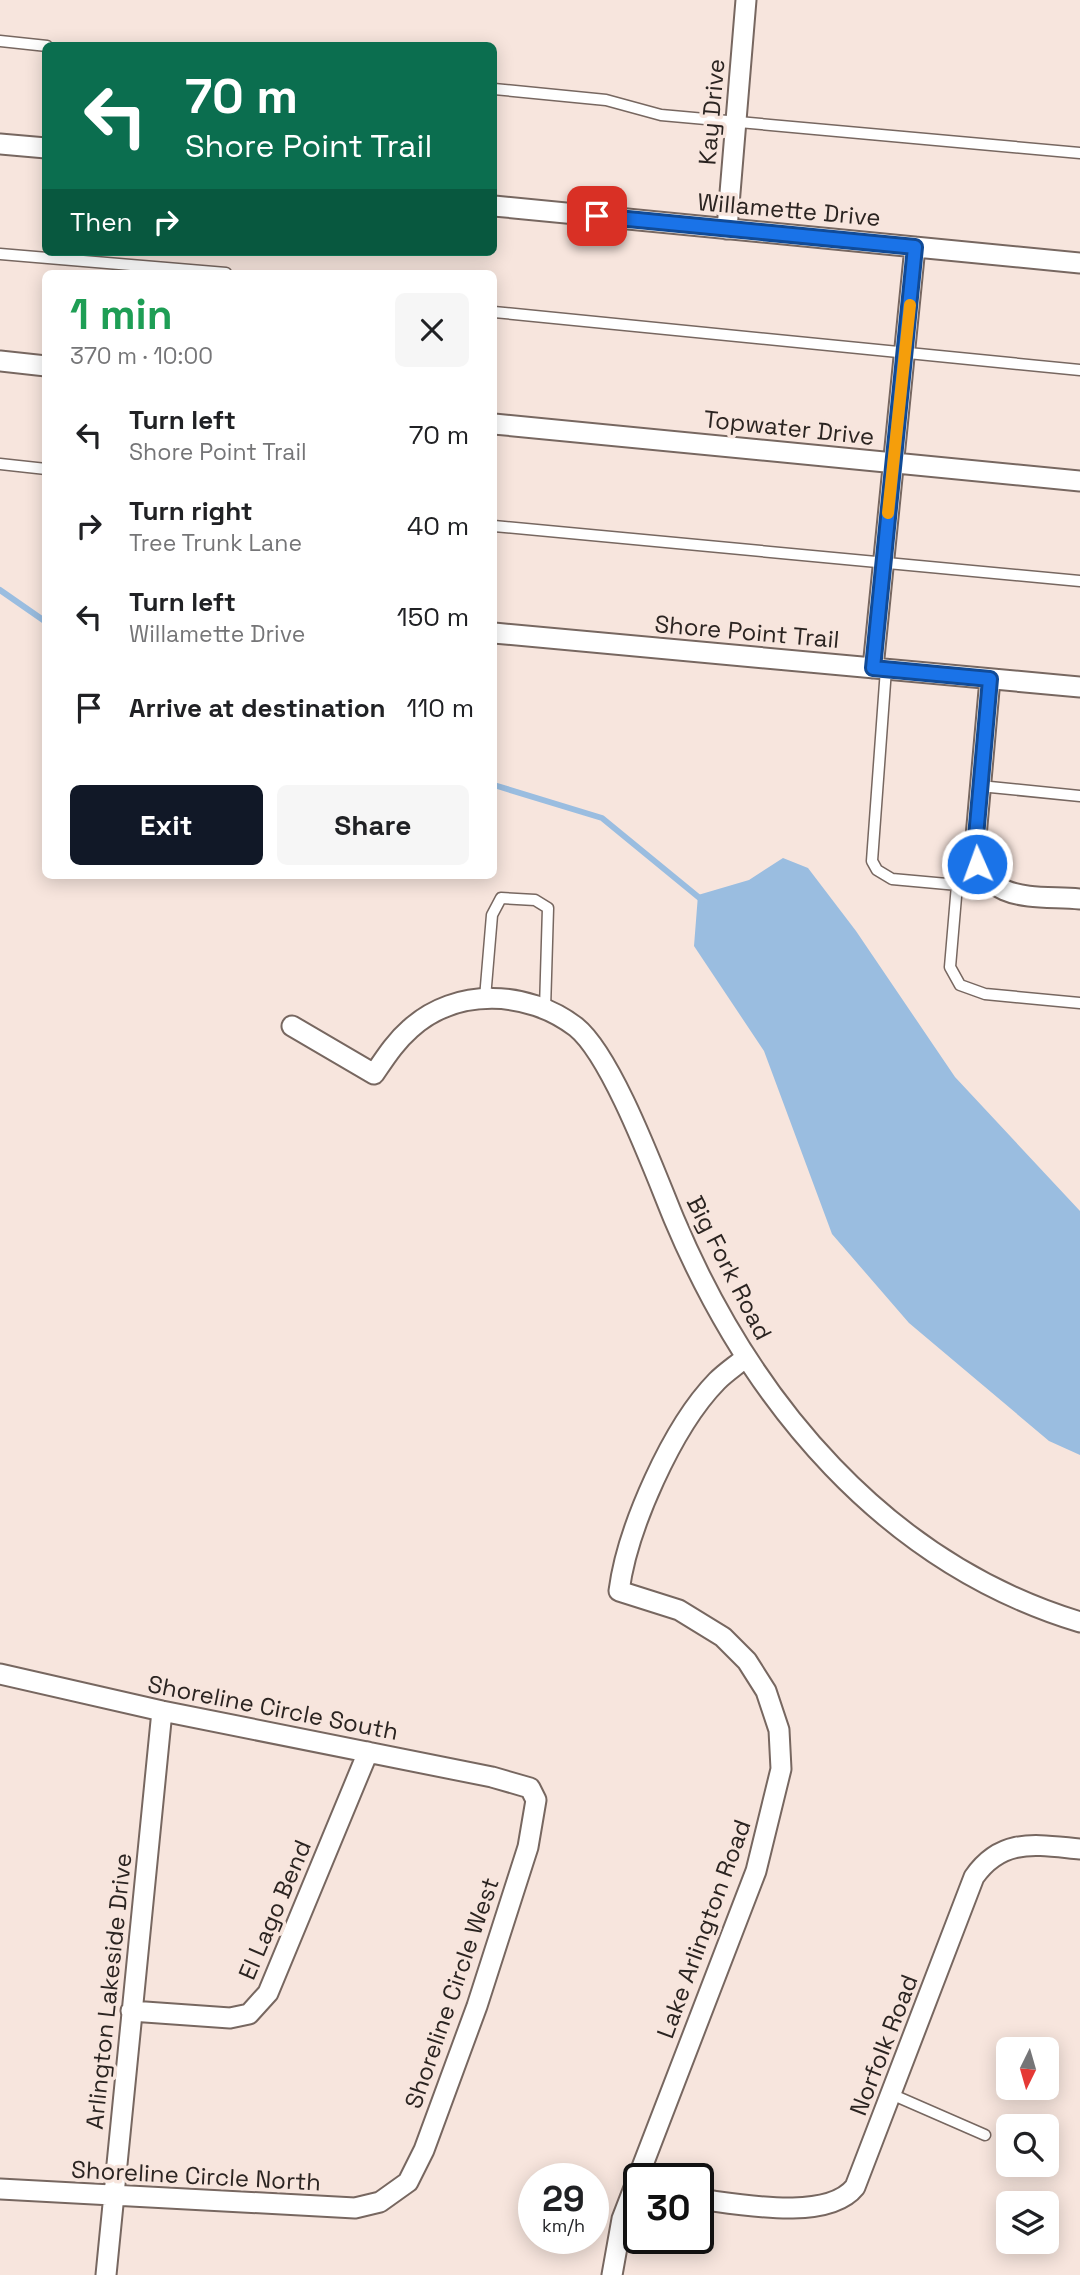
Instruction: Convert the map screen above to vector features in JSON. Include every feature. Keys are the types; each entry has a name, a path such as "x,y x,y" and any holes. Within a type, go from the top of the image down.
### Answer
{"street":[{"name":"Kay Drive","path":"727,229 746,0"},
{"path":"0,144 42,148"},
{"name":"Willamette Drive","path":"497,206 1080,263"},
{"path":"879,669 884,563 915,247"},
{"path":"0,361 42,366"},
{"name":"Topwater Drive","path":"497,424 1080,481"},
{"name":"Shore Point Trail","path":"497,633 1080,687"},
{"path":"990,679 975,848 977,864 985,879 995,888 1010,893 1080,900"},
{"name":"Big Fork Road","path":"292,1026 374,1074 390,1050 411,1027 456,1003 485,998 515,998 545,1010 575,1027 595,1047 643,1144 685,1244 746,1357 789,1420 846,1483 958,1570 1014,1599 1080,1622"},
{"name":"Lake Arlington Road","path":"646,2163 757,1871 781,1769 779,1730 766,1691 747,1661 723,1637 679,1610 619,1591 622,1563 633,1531 684,1424 716,1382 746,1357"},
{"name":"Shoreline Circle South","path":"1,1677 492,1777 530,1788 533,1793"},
{"name":"Arlington Lakeside Drive","path":"106,2275 162,1711"},
{"name":"El Lago Bend","path":"131,2011 230,2018 254,2010 268,1993 368,1752"},
{"name":"Shoreline Circle West","path":"388,2198 408,2182 424,2150 477,2006 528,1847 536,1800 533,1793"},
{"name":"Norfolk Road","path":"714,2200 806,2208 846,2198 855,2187 974,1877 986,1859 1014,1846 1080,1849"},
{"name":"Shoreline Circle North","path":"0,2189 355,2208 388,2198"},
{"name":"Lake Arlington Road","path":"612,2275 623,2217"}],"lane":[{"path":"0,41 42,45"},
{"path":"497,89 606,100 661,115 1080,153"},
{"path":"0,254 190,270"},
{"path":"497,312 1080,370"},
{"path":"0,464 42,469"},
{"path":"497,526 1080,581"},
{"path":"879,669 872,861 877,870 892,879 969,886 985,879"},
{"path":"980,786 1080,796"},
{"path":"957,885 950,967 960,985 985,994 1080,1003"},
{"path":"485,998 492,915 501,898 535,900 548,908 545,1010"},
{"path":"891,2094 985,2135"}],"water":[{"path":"783,858 808,868 856,931 955,1077 1080,1211 1080,1455 1049,1441 909,1323 832,1234 764,1051 694,946 698,895 749,880"}],"waterway":[{"path":"0,590 42,619"},
{"path":"497,786 602,818 702,900"}],"slow traffic":[{"path":"888,513 910,305"}],"route":[{"path":"597,216 915,247 873,668 990,679 975,848 977,864"}]}
